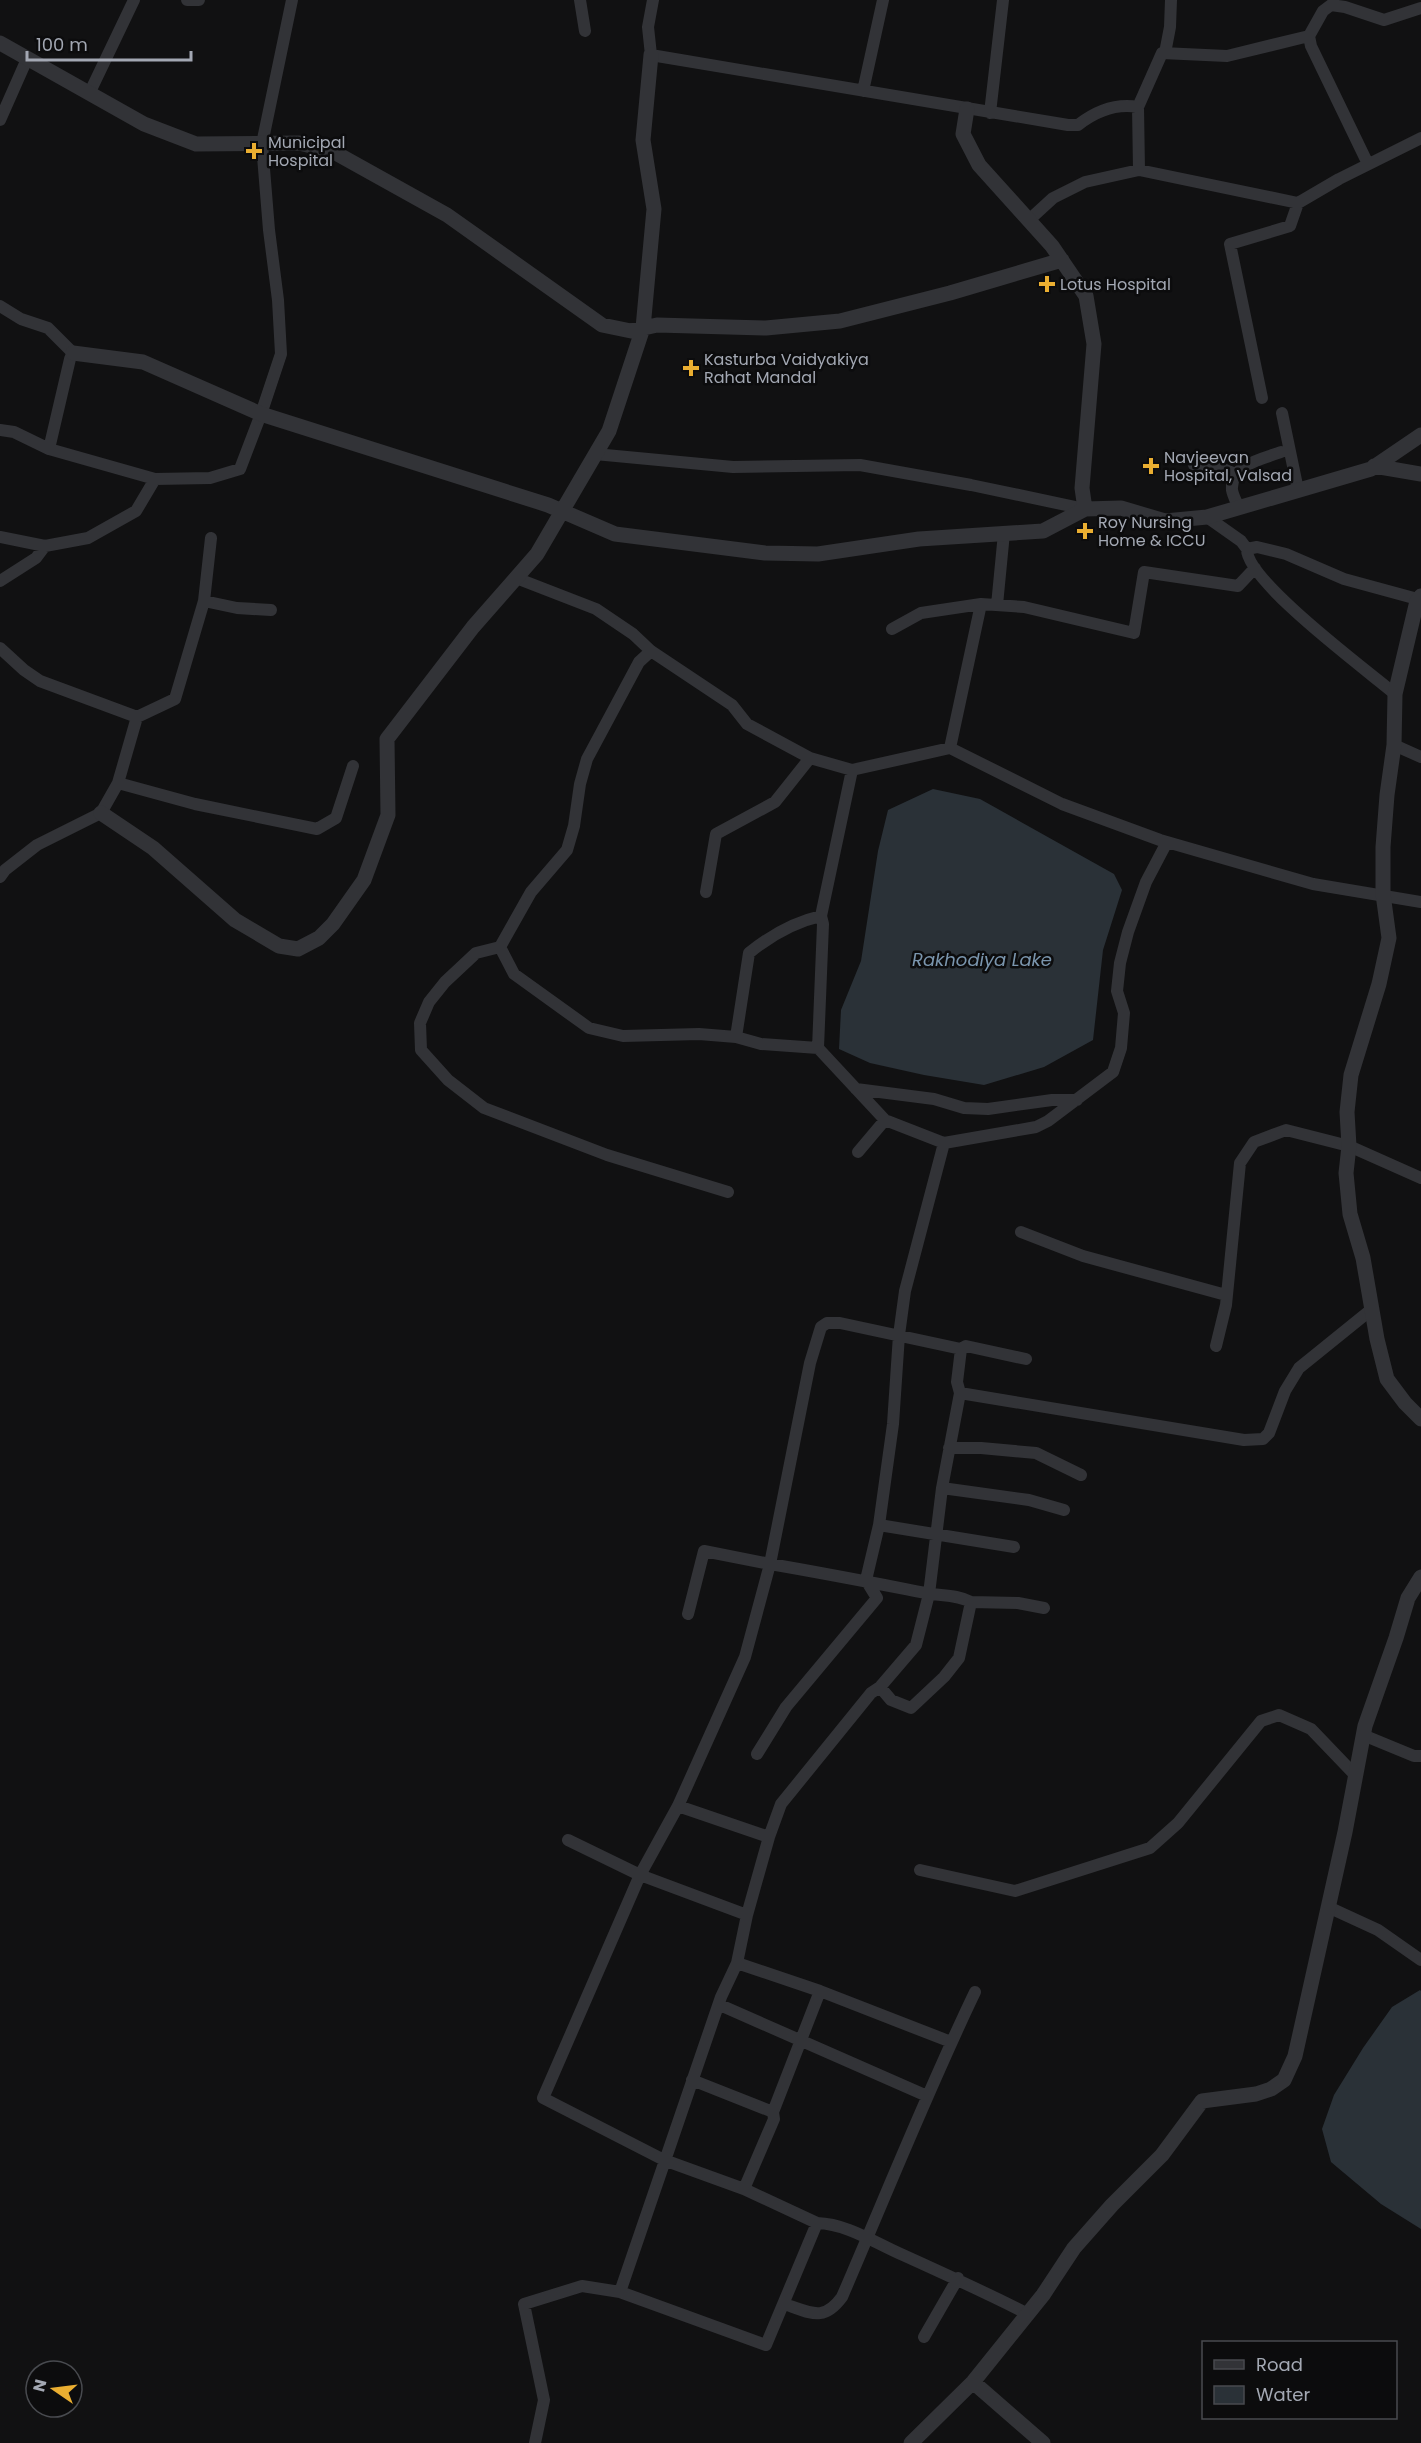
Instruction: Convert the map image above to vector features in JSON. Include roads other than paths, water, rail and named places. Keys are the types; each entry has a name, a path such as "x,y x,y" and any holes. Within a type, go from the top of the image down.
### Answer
{"street":[{"path":"89,94 134,0"},
{"path":"187,0 199,0"},
{"path":"0,430 14,432 49,449 155,479 210,478 240,469 281,354 278,300 269,230 262,144 292,0"},
{"path":"580,0 585,31"},
{"path":"101,813 153,848 235,920 279,946 298,949 319,939 333,924 364,880 388,815 387,739 473,627 537,554 609,431 643,328 654,208 643,140 651,55 648,27 653,0"},
{"path":"863,91 883,0"},
{"path":"990,113 1003,0"},
{"path":"1165,53 1170,27 1170,0"},
{"path":"1368,164 1311,46 1309,36 1323,11 1331,5 1345,6 1384,20 1421,8"},
{"path":"1139,170 1138,107 1162,53 1227,56 1309,36"},
{"path":"0,43 144,124 196,144 299,143 332,151 447,215 602,325 631,331 657,325 766,328 840,321 1062,260"},
{"path":"651,55 990,113 1078,125 1090,115 1107,108 1138,107"},
{"path":"0,120 27,59"},
{"path":"967,109 963,134 979,165 1062,260 1086,296 1094,344 1082,488 1085,509"},
{"path":"1029,220 1053,198 1085,183 1139,170 1298,203 1421,138"},
{"path":"1262,398 1230,244 1290,226 1298,203"},
{"path":"0,306 21,319 48,328 73,353 142,362 261,414 561,511 615,534 765,553 818,554 919,539 1043,531 1085,509"},
{"path":"49,449 73,353"},
{"path":"1282,413 1298,490"},
{"path":"595,454 732,467 860,465 1085,509 1121,508 1165,521 1207,517 1341,479 1374,466 1421,435"},
{"path":"1239,508 1232,489 1236,474 1243,466 1281,452"},
{"path":"1194,465 1223,469 1236,474"},
{"path":"1374,466 1421,474"},
{"path":"0,537 45,546 88,538 136,511 155,479"},
{"path":"1207,517 1241,541 1255,568 1284,602 1395,694"},
{"path":"997,605 1004,533"},
{"path":"0,648 40,681 137,717 175,699 204,600 211,538"},
{"path":"0,581 36,558 45,546"},
{"path":"1247,549 1257,547 1286,554 1344,579 1420,599 1395,694 1394,745 1383,847 1383,894 1389,938 1379,984 1351,1075 1347,1112 1349,1146 1346,1173 1350,1214 1363,1258 1387,1379 1405,1404 1421,1419"},
{"path":"892,629 921,613 981,604 1024,607 1134,633 1144,572 1238,586 1255,568"},
{"path":"516,578 596,609 633,634 651,651 732,705 747,724 810,758 852,770 950,748 1062,804 1167,842 1313,884 1421,902"},
{"path":"204,600 237,608 271,609"},
{"path":"950,748 981,604"},
{"path":"651,651 639,662 587,759 567,850 531,892 500,946 476,953 445,982 420,1023 421,1050 448,1080 484,1108 607,1155 728,1192"},
{"path":"0,877 5,870 37,845 101,813 118,783 137,717"},
{"path":"1394,745 1421,757"},
{"path":"705,892 716,834 775,802 810,758"},
{"path":"118,783 195,804 317,829 336,818 353,766"},
{"path":"818,1048 823,924 821,916 852,770"},
{"path":"500,946 514,974 589,1028 624,1036 699,1034 736,1037 761,1044 818,1048 885,1120 944,1143 1036,1127 1048,1121 1113,1072 1121,1048 1124,1013 1117,991 1120,963 1128,932 1146,882 1167,842"},
{"path":"736,1037 749,953 766,938 806,919 821,916"},
{"path":"856,1089 934,1099 964,1108 988,1109 1052,1100 1077,1100"},
{"path":"858,1152 885,1120"},
{"path":"1216,1346 1226,1305 1240,1163 1254,1142 1286,1130 1349,1146 1421,1178"},
{"path":"757,1754 786,1707 877,1598 866,1580 879,1525 893,1424 899,1335 905,1291 944,1143"},
{"path":"1021,1232 1083,1256 1226,1295"},
{"path":"960,1393 1244,1440 1263,1439 1269,1433 1285,1391 1299,1368 1372,1309"},
{"path":"1026,1359 966,1346 960,1349 840,1323 827,1323 821,1327 810,1363 770,1564 745,1657 678,1806 640,1875 543,2098 664,2160 744,2189 817,2223 826,2223 868,2237 1028,2313"},
{"path":"620,2292 721,1997 737,1964 747,1915 769,1837 781,1804 871,1693 880,1687 916,1645 928,1594 942,1488 960,1393 957,1382 960,1349"},
{"path":"949,1448 981,1448 1036,1453 1081,1475"},
{"path":"942,1488 1029,1500 1064,1510"},
{"path":"879,1525 1014,1547"},
{"path":"688,1614 704,1551 866,1580 928,1594 964,1598 971,1602 1018,1603 1044,1608"},
{"path":"911,2443 973,2382 1028,2313 1074,2248 1112,2205 1162,2155 1202,2102 1256,2094 1271,2089 1284,2080 1303,2030 1309,1989 1364,1735 1408,1598 1421,1577"},
{"path":"880,1687 891,1700 911,1708 944,1677 958,1658 971,1602"},
{"path":"920,1870 1014,1891 1149,1848 1178,1823 1261,1720 1279,1714 1311,1729 1356,1776"},
{"path":"1364,1735 1414,1756 1421,1756"},
{"path":"678,1806 769,1837"},
{"path":"568,1840 640,1875 747,1915"},
{"path":"1328,1907 1378,1930 1421,1960"},
{"path":"737,1964 820,1991 951,2042"},
{"path":"744,2189 774,2119 773,2112 820,1991"},
{"path":"784,2304 818,2313 827,2313 842,2297 927,2096 949,2053 951,2042 975,1992"},
{"path":"720,2005 927,2096"},
{"path":"692,2080 773,2112"},
{"path":"535,2443 544,2400 524,2304 582,2286 620,2292 766,2345 817,2223"},
{"path":"924,2337 958,2278"},
{"path":"973,2382 1043,2443"}],"water":[{"name":"Rakhodiya Lake","path":"933,789 980,799 1114,874 1122,890 1103,950 1093,1040 1044,1067 984,1085 870,1063 839,1049 841,1010 861,961 878,851 888,810"},
{"path":"1420,1990 1421,2229 1381,2204 1331,2162 1322,2129 1334,2095 1363,2048 1392,2007"}],"place":[{"name":"Municipal Hospital","path":"254,151"},
{"name":"Lotus Hospital","path":"1047,284"},
{"name":"Kasturba Vaidyakiya Rahat Mandal","path":"691,368"},
{"name":"Navjeevan Hospital, Valsad","path":"1151,466"},
{"name":"Roy Nursing Home & ICCU","path":"1085,531"}]}
